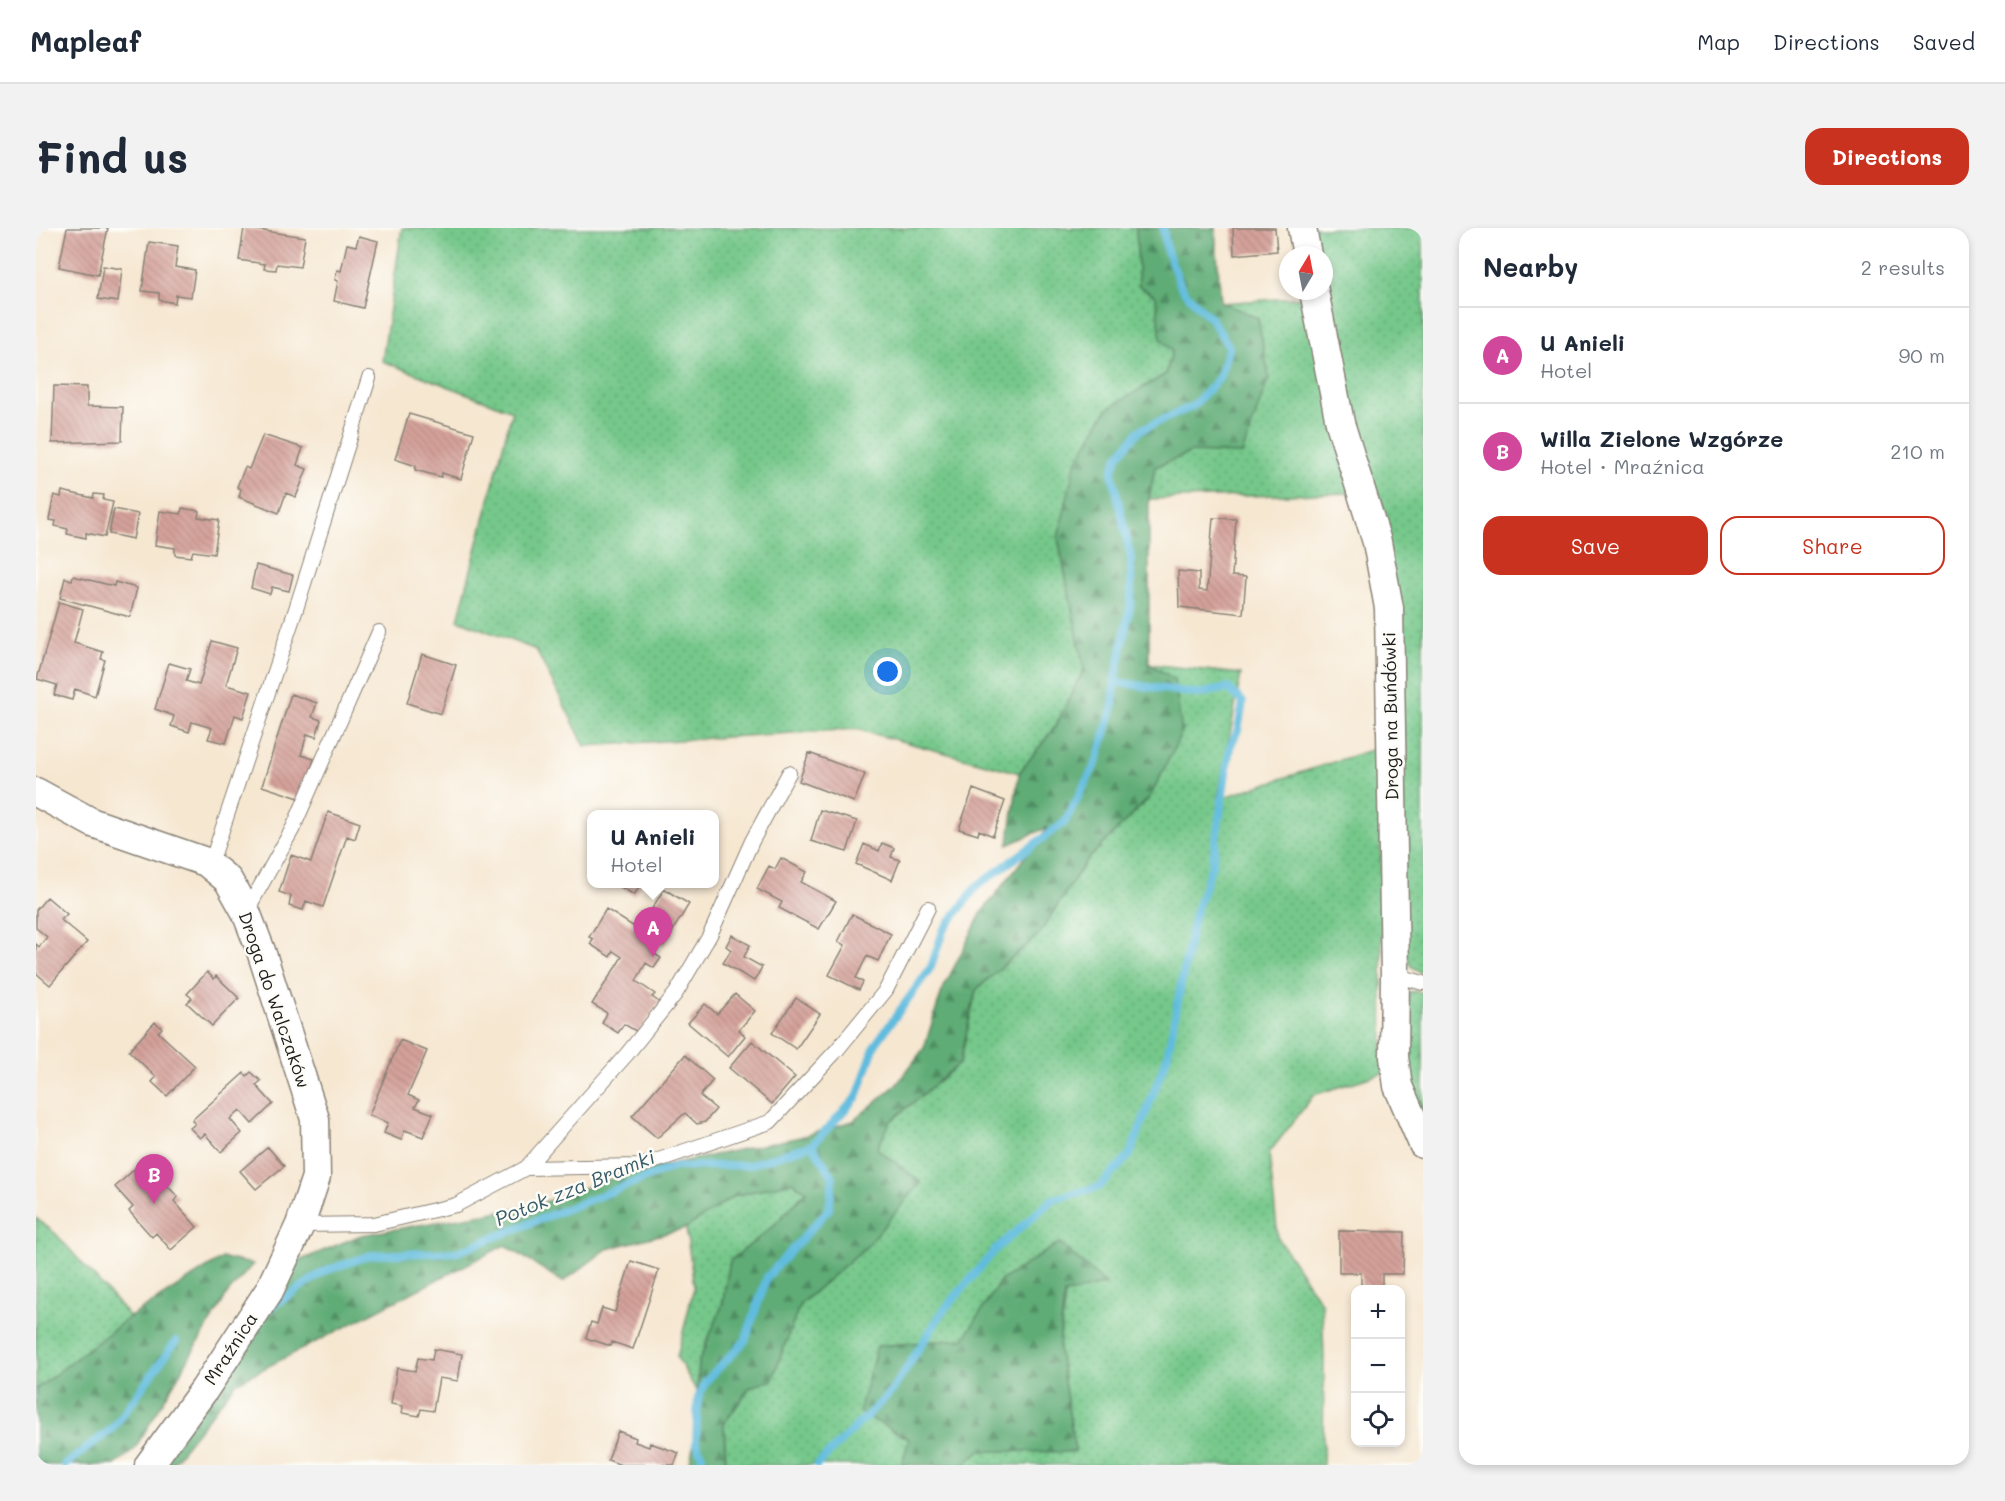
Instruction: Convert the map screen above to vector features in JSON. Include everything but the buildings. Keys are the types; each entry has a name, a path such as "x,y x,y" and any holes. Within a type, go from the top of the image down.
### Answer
{"street":[{"path":"1302,228 1305,246"},
{"name":"Droga na Buńdówki","path":"1316,300 1340,423 1377,542 1389,608 1395,975 1394,1057 1398,1086 1423,1144"},
{"name":"Droga do Walczaków","path":"36,792 93,823 210,866 228,880 246,912 261,951 315,1119 316,1177 300,1225"},
{"name":"Mraźnica","path":"149,1465 204,1390 269,1291 300,1225"}],"lane":[{"path":"210,866 296,609 369,378"},
{"path":"246,912 293,828 379,632"},
{"path":"300,1225 374,1224 456,1205 526,1168 627,1054 676,993 710,935 752,841 789,773"},
{"path":"526,1168 641,1166 770,1122 837,1050 886,990 928,908"},
{"path":"1395,975 1423,983"}],"green space":[{"path":"402,228 1136,228 1139,286 1156,296 1161,338 1172,351 1166,374 1107,409 1058,538 1084,669 1055,727 1019,773 856,729 585,746 536,650 458,620 512,411 382,361"},
{"path":"1136,228 1215,228 1221,302 1258,318 1269,377 1242,454 1192,452 1155,467 1149,499 1149,664 1174,679 1182,732 1150,797 1086,861 1039,934 976,990 960,1063 890,1122 877,1149 921,1182 868,1245 800,1304 772,1380 750,1387 724,1424 726,1465 689,1465 697,1430 699,1361 722,1306 730,1261 772,1227 807,1191 792,1182 734,1196 686,1228 607,1249 563,1282 505,1245 236,1383 171,1465 168,1465 162,1458 286,1266 361,1235 536,1205 627,1173 800,1137 853,1121 897,1084 924,1048 942,991 982,912 1048,827 1008,845 1019,773 1055,727 1084,669 1058,538 1075,464 1107,409 1166,374 1172,351 1161,339 1156,297 1139,286"},
{"path":"1311,228 1423,228 1423,974 1411,966 1403,946 1398,678 1326,300 1333,300 1333,246 1314,246"},
{"path":"1279,299 1306,300 1351,493 1149,499 1155,467 1192,452 1242,454 1221,303"},
{"path":"1149,664 1241,674 1218,799 1380,747 1383,1073 1314,1095 1269,1153 1278,1238 1322,1304 1323,1465 963,1465 978,1451 1075,1451 1059,1349 1065,1294 1105,1284 1000,1281 964,1339 877,1346 909,1440 902,1465 726,1465 724,1424 750,1387 772,1380 800,1304 868,1245 920,1182 877,1149 890,1122 960,1063 976,990 1039,934 1086,861 1150,797 1182,732"},
{"path":"1409,992 1423,993 1423,1123 1407,1086"},
{"path":"792,1182 807,1191 772,1227 730,1261 722,1306 699,1361 697,1392 677,1357 694,1287 686,1228 734,1196"},
{"path":"36,1218 56,1234 130,1317 36,1389"},
{"path":"1059,1243 1106,1284 1064,1294 1059,1349 1075,1452 979,1451 963,1465 902,1465 909,1439 859,1412 877,1346 964,1339 1000,1281"},
{"path":"222,1258 253,1264 228,1293 134,1450 115,1465 36,1465 36,1389 130,1317"}],"waterway":[{"name":"Potok zza Bramki","path":"270,1308 325,1271 371,1255 457,1252 673,1167 749,1165 812,1145 857,1097 875,1045 931,967 943,931 977,886 1065,822 1097,761 1113,706 1115,682 1131,602 1131,558 1112,472 1118,456 1140,430 1193,406 1219,378 1229,347 1212,320 1182,289 1167,251 1163,228"},
{"path":"817,1465 892,1391 943,1311 996,1249 1053,1199 1099,1187 1130,1155 1167,1057 1194,917 1212,865 1230,747 1238,730 1243,702 1228,688 1198,694 1115,682"},
{"path":"701,1465 702,1456 696,1443 698,1398 706,1381 745,1341 767,1277 829,1209 833,1177 812,1145"},
{"name":"Potok zza Bramki","path":"65,1465 113,1428 176,1341"}],"place":[{"name":"U Anieli","path":"653,957"},
{"name":"Willa Zielone Wzgórze","path":"154,1204"}]}
